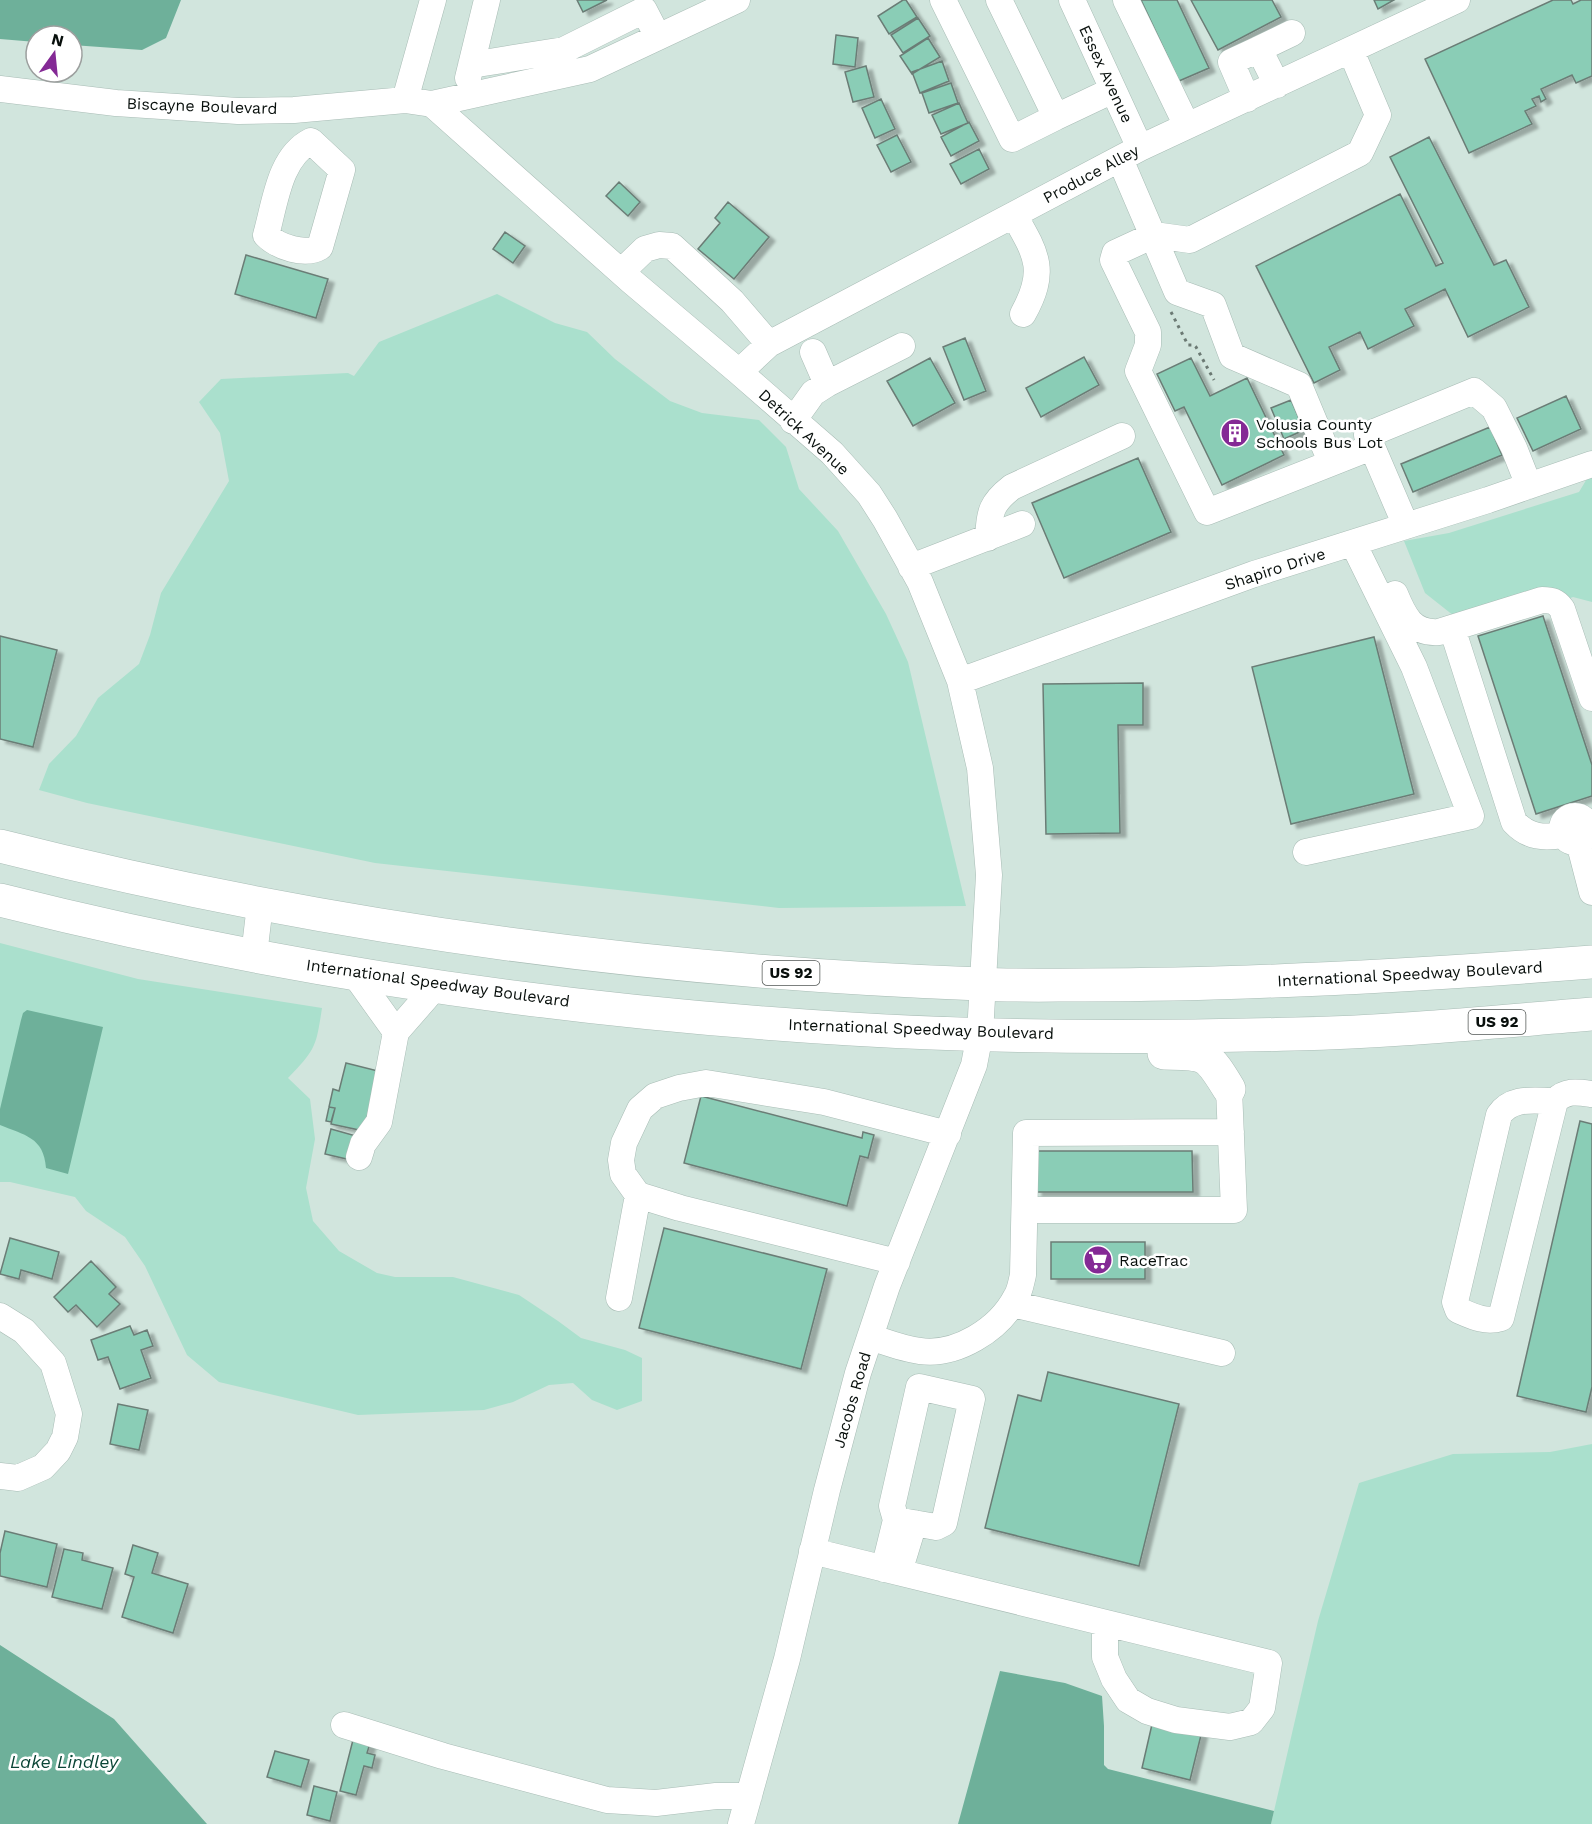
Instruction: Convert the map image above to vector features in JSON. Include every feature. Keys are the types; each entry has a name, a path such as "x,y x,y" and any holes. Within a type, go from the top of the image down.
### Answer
{"main road":[{"name":"International Speedway Boulevard","path":"0,846 260,904 425,931 615,956 850,978 983,984 1149,985 1299,981 1592,962"},
{"name":"International Speedway Boulevard","path":"0,900 139,933 254,955 437,985 608,1008 852,1029 1040,1035 1275,1034 1452,1026 1592,1014"},
{"path":"1229,1089 1237,1064 1247,1051 1257,1042 1275,1034"},
{"path":"1040,1035 1089,1053 1198,1054 1210,1060 1229,1089"}],"street":[{"path":"405,100 434,0"},
{"path":"464,97 487,0"},
{"path":"432,104 590,69 736,0"},
{"path":"943,0 1003,144 1113,90"},
{"path":"999,0 1056,117"},
{"name":"Essex Avenue","path":"1072,0 1113,90 1154,236 1177,292 1213,305 1232,356 1299,385 1332,462"},
{"path":"1126,0 1188,126"},
{"name":"Produce Alley","path":"739,372 769,344 1130,154 1351,51 1419,8 1457,0"},
{"path":"471,65 564,50 644,10 658,37"},
{"path":"1247,99 1231,62 1292,33"},
{"path":"1259,49 1277,85"},
{"path":"1351,51 1378,115 1360,153 1190,240 1154,236 1115,253 1113,260 1148,332 1148,345 1138,371 1208,512 1332,462 1369,441 1474,392 1494,408 1514,448 1529,486"},
{"name":"Biscayne Boulevard","path":"0,89 116,103 238,111 312,108 405,100 432,104"},
{"name":"Detrick Avenue","path":"432,104 621,272 832,453 868,494 885,519 920,582 960,681 980,768 988,863 983,984"},
{"path":"311,141 312,108"},
{"path":"1014,215 1030,243 1038,274 1033,295 1023,314"},
{"path":"621,272 645,249 658,245 672,246 732,301 769,344"},
{"path":"793,420 813,393 902,346"},
{"path":"813,352 827,384"},
{"path":"988,538 990,511 999,497 1012,487 1122,436"},
{"path":"1369,441 1406,526"},
{"name":"Shapiro Drive","path":"960,681 1254,574 1592,464"},
{"path":"911,567 1022,525"},
{"path":"1362,540 1404,616 1428,633 1452,628 1542,600 1553,601 1562,609 1592,698"},
{"path":"1306,852 1471,816 1362,540"},
{"path":"1452,628 1514,822 1534,836 1544,838 1580,829 1592,892"},
{"path":"254,955 260,904"},
{"path":"353,972 396,1032"},
{"name":"Jacobs Road","path":"741,1824 787,1659 858,1373 897,1262 974,1065 980,1034 983,984"},
{"path":"359,1157 363,1144 379,1122 396,1032 437,985"},
{"path":"897,1262 680,1208 638,1195 623,1174 621,1160 624,1143 640,1109 655,1096 679,1088 706,1083 824,1101 948,1134"},
{"path":"1024,1210 1234,1210 1229,1089"},
{"path":"1555,1101 1515,1102 1505,1107 1499,1115 1455,1302 1458,1310 1479,1319 1493,1321 1501,1318 1555,1101 1562,1094 1574,1092 1592,1094"},
{"path":"870,1337 920,1351 949,1350 979,1335 1005,1314 1017,1297 1023,1275 1026,1133 1231,1132"},
{"path":"619,1298 638,1195"},
{"path":"1012,1304 1222,1353"},
{"path":"0,1316 24,1331 53,1363 69,1414 65,1437 58,1452 43,1467 18,1478 0,1476"},
{"path":"919,1387 972,1399 944,1523 936,1527 905,1522 892,1506 919,1387"},
{"path":"892,1571 905,1522"},
{"path":"812,1551 1269,1663 1262,1708 1251,1722 1230,1727 1176,1720 1147,1711 1128,1700 1114,1679 1105,1657 1105,1623"},
{"path":"344,1725 443,1756 607,1800 656,1803 716,1796 749,1796"}],"shaded area":[{"path":"497,294 555,323 587,332 615,359 670,401 702,413 759,420 786,447 799,489 838,531 886,614 908,662 966,906 779,908 375,863 87,803 39,790 49,764 76,736 98,698 139,664 150,635 161,593 229,481 220,433 199,402 221,379 348,373 354,376 379,342"},
{"path":"1592,476 1592,602 1573,597 1537,611 1468,627 1425,593 1404,541 1449,533 1579,492 1588,477"},
{"path":"0,943 138,979 322,1008 313,1047 288,1078 310,1099 315,1139 306,1188 313,1221 339,1251 377,1273 395,1277 453,1277 519,1295 581,1338 625,1350 642,1358 642,1401 617,1410 592,1400 573,1383 549,1385 513,1402 484,1410 358,1415 219,1382 187,1355 145,1266 125,1237 86,1211 75,1197 10,1182 0,1182"},
{"path":"1592,1444 1592,1824 1271,1824 1318,1621 1359,1483 1453,1454 1550,1452"}],"water":[{"path":"0,0 181,0 166,38 142,50 84,46 84,24 24,24 24,41 0,39"},
{"path":"27,1010 103,1027 68,1174 46,1168 37,1143 25,1135 0,1125 0,1109 21,1020 23,1013"},
{"name":"Lake Lindley","path":"0,1645 114,1719 207,1824 0,1824"},
{"path":"1000,1671 1065,1683 1102,1696 1104,1765 1108,1769 1274,1811 1271,1824 958,1824"}],"building":[{"path":"577,0 607,0 583,12"},
{"path":"906,0 917,17 889,34 878,16"},
{"path":"1141,0 1177,0 1209,68 1179,81"},
{"path":"1191,0 1272,0 1281,17 1218,50"},
{"path":"1374,0 1394,0 1378,9"},
{"path":"1553,0 1571,0 1573,4 1581,0 1592,0 1592,76 1576,83 1572,75 1541,89 1546,99 1541,102 1539,96 1532,99 1536,106 1525,111 1532,124 1469,153 1425,59"},
{"path":"918,18 930,36 903,53 891,35"},
{"path":"836,35 858,38 855,67 833,64"},
{"path":"928,38 940,57 912,74 900,56"},
{"path":"942,61 949,81 920,93 912,72"},
{"path":"866,66 874,97 853,102 845,72"},
{"path":"951,83 958,103 929,113 922,93"},
{"path":"881,99 895,129 875,138 862,108"},
{"path":"959,103 968,123 941,134 932,115"},
{"path":"969,122 979,141 951,156 941,137"},
{"path":"897,135 911,162 891,172 877,145"},
{"path":"1429,137 1494,265 1506,260 1529,307 1468,337 1445,289 1405,309 1414,326 1368,349 1360,332 1329,347 1340,370 1314,383 1256,266 1400,194 1436,266 1443,263 1390,157"},
{"path":"979,149 989,169 961,184 950,164"},
{"path":"619,182 640,202 628,216 606,196"},
{"path":"728,202 769,237 734,279 698,249 720,223 715,218"},
{"path":"505,232 525,246 513,263 493,249"},
{"path":"246,255 328,279 316,318 235,294"},
{"path":"965,338 986,391 964,400 943,347"},
{"path":"1084,357 1099,385 1041,417 1026,388"},
{"path":"930,358 955,403 913,426 887,381"},
{"name":"Volusia County Schools Bus Lot","path":"1191,358 1210,396 1247,378 1284,455 1222,485 1184,407 1175,411 1157,374"},
{"path":"1566,396 1581,429 1533,451 1517,418"},
{"path":"1291,400 1304,430 1284,439 1271,408"},
{"path":"1490,427 1502,455 1413,492 1401,464"},
{"path":"1138,458 1171,532 1064,578 1032,503"},
{"path":"1543,616 1592,765 1592,796 1536,814 1478,636"},
{"path":"0,636 57,650 33,747 0,739"},
{"path":"1374,637 1414,794 1291,824 1252,667"},
{"path":"1143,683 1143,725 1118,725 1120,833 1046,834 1043,684"},
{"path":"346,1063 378,1071 364,1131 331,1124 335,1108 329,1107 333,1089 339,1091"},
{"path":"701,1096 862,1138 863,1132 874,1135 868,1158 860,1156 847,1206 684,1163"},
{"path":"329,1107 335,1108 331,1122 326,1121"},
{"path":"1580,1121 1592,1124 1592,1387 1586,1412 1517,1396"},
{"path":"331,1129 356,1136 351,1160 325,1154"},
{"path":"1036,1151 1192,1151 1193,1192 1036,1192"},
{"path":"664,1228 827,1269 801,1369 639,1328"},
{"path":"10,1238 59,1252 52,1279 21,1270 19,1279 0,1274"},
{"name":"RaceTrac","path":"1051,1242 1145,1242 1145,1279 1051,1279"},
{"path":"91,1261 116,1287 109,1294 120,1304 97,1327 76,1305 68,1312 54,1297"},
{"path":"130,1326 134,1335 147,1330 153,1346 141,1350 151,1378 120,1389 108,1357 98,1360 91,1340"},
{"path":"1048,1372 1179,1404 1139,1566 985,1528 1018,1395 1041,1401"},
{"path":"118,1404 148,1410 139,1450 110,1444"},
{"path":"5,1531 57,1544 47,1587 0,1576 0,1553"},
{"path":"133,1545 158,1553 152,1573 188,1584 173,1633 122,1617 134,1577 125,1574"},
{"path":"64,1549 83,1553 82,1560 113,1568 102,1609 52,1597"},
{"path":"1153,1720 1202,1731 1190,1780 1142,1768"},
{"path":"354,1736 371,1740 367,1753 375,1755 372,1768 364,1766 356,1795 340,1791"},
{"path":"275,1751 309,1760 301,1787 267,1777"},
{"path":"314,1786 337,1792 330,1821 307,1815"}],"place":[{"name":"Volusia County Schools Bus Lot","path":"1235,433"},
{"name":"RaceTrac","path":"1098,1260"}]}
